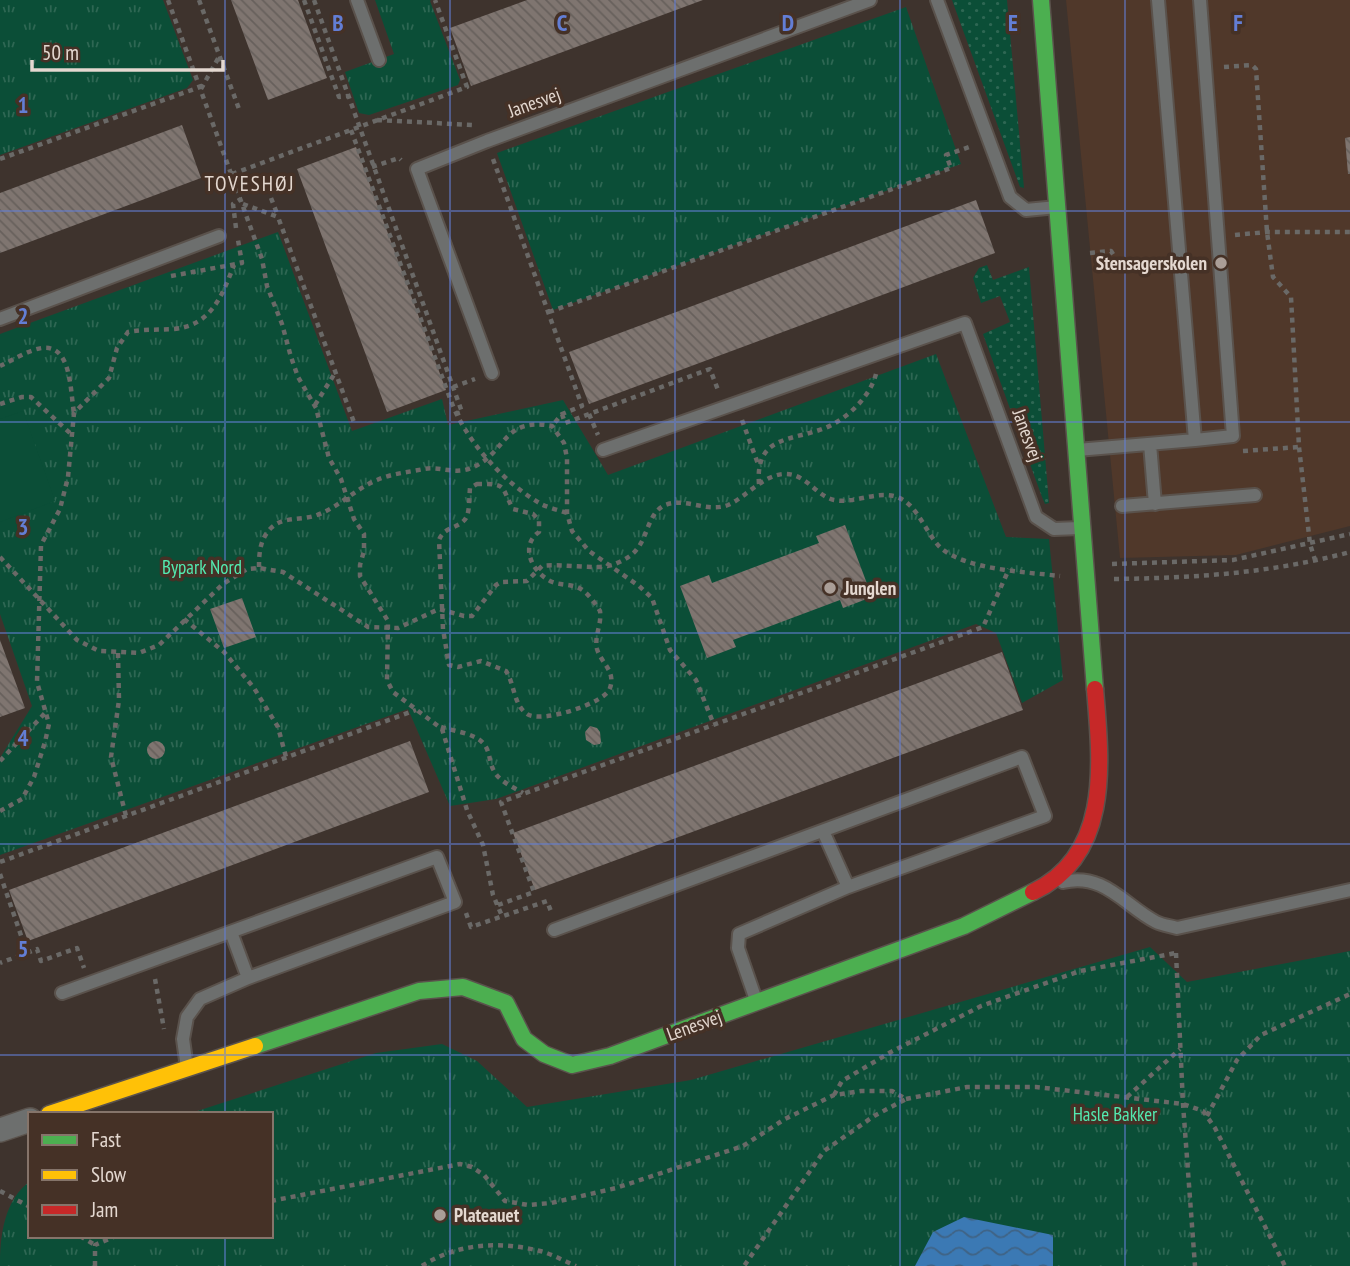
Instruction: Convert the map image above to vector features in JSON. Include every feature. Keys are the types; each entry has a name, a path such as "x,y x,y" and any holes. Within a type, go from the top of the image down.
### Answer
{"street":[{"path":"1041,0 1087,572"},
{"name":"Lenesvej","path":"55,1112 419,991 463,987 506,1003 524,1039 544,1055 572,1065 610,1056 964,926 1051,884 1074,861 1085,843 1099,795 1098,725 1087,572"},
{"path":"0,1130 28,1121"}],"lane":[{"path":"357,0 379,60"},
{"name":"Janesvej","path":"417,169 870,0"},
{"path":"937,0 1010,197 1026,210 1057,207"},
{"path":"1157,0 1195,440"},
{"path":"1077,450 1233,436 1200,0"},
{"path":"417,169 492,373"},
{"path":"0,319 219,236"},
{"name":"Janesvej","path":"603,450 965,323 1036,517 1054,529 1084,528"},
{"path":"1150,444 1155,504"},
{"path":"1122,506 1255,495"},
{"path":"554,930 1022,757 1045,816 848,887 739,934 738,948 756,1002"},
{"path":"823,831 848,887"},
{"path":"62,993 437,857 455,902 248,978 200,999 187,1017 180,1070"},
{"path":"1051,884 1071,880 1095,882 1156,922 1177,928 1350,890"},
{"path":"231,932 248,978"}],"path":[{"path":"167,0 243,204 298,377 315,405 323,440 354,519 364,534 365,551 360,565 360,576 388,621 387,680 393,692 440,727 483,742 489,752 492,769 500,779 524,794"},
{"path":"199,0 239,109"},
{"path":"304,0 339,97 348,96"},
{"path":"314,0 462,412 456,414"},
{"path":"232,174 467,87 436,0"},
{"path":"0,159 200,89 220,55"},
{"path":"1205,68 1252,65 1256,69 1266,232 1273,277 1291,297 1299,447 1310,544 1315,560"},
{"path":"377,120 473,125 487,141"},
{"path":"351,130 451,401 466,433 486,458 514,484 542,504 567,513"},
{"path":"549,313 951,168 946,155 989,140"},
{"path":"492,155 582,406 562,414 552,426"},
{"path":"372,167 399,158 417,169"},
{"path":"271,198 355,425"},
{"path":"243,204 278,217"},
{"path":"1218,237 1266,232 1350,232"},
{"path":"74,413 109,378 117,348 128,332 147,328 175,329 198,323 221,298 234,265"},
{"path":"0,366 43,348 52,349 66,362 74,413 68,477 60,509 41,545 37,682 49,724 34,777 22,799 0,811"},
{"path":"759,465 765,453 782,440 825,428 847,415 873,383 881,352"},
{"path":"562,414 565,423 710,369 724,407"},
{"path":"315,405 335,372"},
{"path":"0,404 31,397 72,434"},
{"path":"259,568 259,549 264,536 272,526 283,520 299,520 317,515 378,479 429,468 452,472 472,468 486,458 513,430 534,422 552,426 564,443 568,458 567,513 572,531 589,551 652,598 670,650 696,680 714,725"},
{"path":"743,422 759,465 759,484"},
{"path":"0,557 77,640 99,652 139,653 159,645 223,584 247,569 283,572 368,627 406,625 442,609 472,616 501,582 523,582 536,569 549,565 611,565 627,558 639,548 652,517 664,505 677,503 712,509 729,504 759,484 783,474 800,477 831,500 851,501 884,495 899,497 942,548 966,561 1009,569 1231,575 1277,569 1350,552"},
{"path":"477,484 499,485 504,488 513,509 533,514 539,520 539,532 528,544 528,554 536,569 549,581 577,587 600,611 596,645 600,657 609,666 609,692 603,698 545,718 535,718 527,714 518,703 506,671 481,661 458,667 449,664 442,609 439,540 444,531 467,516 470,488 477,484"},
{"path":"1087,572 1156,564 1233,560 1350,534"},
{"path":"498,905 534,892 501,802 983,627 1009,569"},
{"path":"184,619 224,652 254,688 278,727 286,757"},
{"path":"118,653 119,700 111,757 126,816"},
{"path":"0,862 416,710"},
{"path":"0,761 46,712"},
{"path":"440,727 467,810 483,845 493,895 502,916"},
{"path":"0,874 27,953"},
{"path":"471,927 538,904"},
{"path":"1177,928 1180,1049 1195,1266"},
{"path":"0,963 37,949 41,961 77,948 90,984"},
{"path":"834,1095 842,1081 891,1052 981,1006 1080,971 1176,953"},
{"path":"151,961 180,1070"},
{"path":"1207,1117 1237,1060 1261,1035 1350,994"},
{"path":"1127,1098 1180,1049"},
{"path":"744,1266 824,1151 874,1116 906,1099 967,1087 1036,1087 1183,1104 1203,1111 1215,1128 1284,1266"},
{"path":"273,1201 460,1164 472,1167 484,1175 505,1201 528,1205 551,1203 615,1188 743,1146 785,1119 834,1095 861,1091 892,1091 906,1099"},
{"path":"0,1191 28,1206"},
{"path":"83,1238 95,1245"},
{"path":"95,1245 111,1238"},
{"path":"95,1245 95,1266"},
{"path":"422,1266 448,1251 501,1245 542,1251 576,1266"}],"shaded area":[{"name":"Stensagerskolen","path":"1066,0 1350,0 1350,526 1236,555 1120,558"}],"green space":[{"path":"0,0 163,0 193,80 187,88 0,155"},
{"path":"375,0 431,0 460,80 458,85 369,115 359,113 345,72 394,54"},
{"path":"952,0 1007,0 1024,188 1020,187"},
{"path":"906,7 961,164 553,310 497,153"},
{"name":"Bypark Nord","path":"278,232 352,431 442,399 448,425 563,400 608,475 936,354 1006,537 1049,539 1063,680 1022,703 996,633 976,624 496,799 450,806 408,709 0,855 0,758 32,706 0,614 0,334"},
{"path":"987,265 993,280 1029,267 1049,503 1045,504 1042,497 983,334 1010,322 1000,296 981,303 973,278 979,268"},
{"path":"23,411 55,501 0,522 0,419"},
{"name":"Hasle Bakker","path":"1150,947 1187,982 1350,951 1350,1266 0,1266 5,1219 14,1198 28,1183 28,1238 273,1238 273,1112 194,1112 376,1053 442,1044 477,1061 527,1107 691,1080"}],"water":[{"path":"964,1217 1053,1235 1053,1266 915,1266 933,1232"}],"building":[{"path":"231,0 298,0 327,78 268,100"},
{"path":"527,0 703,0 471,86 450,28"},
{"path":"182,125 201,178 0,253 0,193"},
{"path":"1350,137 1350,174 1348,174 1345,138"},
{"path":"356,147 446,390 387,412 297,169"},
{"path":"976,200 995,253 589,404 569,352"},
{"path":"845,525 872,597 843,608 840,600 733,640 736,647 707,658 680,586 709,575 712,583 819,543 816,536"},
{"path":"242,598 256,637 224,648 210,609"},
{"path":"0,640 25,708 0,717"},
{"path":"1002,652 1023,710 535,890 513,833"},
{"path":"590,726 600,732 600,744 594,745 586,740 585,732"},
{"path":"156,741 162,744 165,750 162,756 156,759 150,756 147,750 150,744"},
{"path":"410,741 429,792 28,941 9,890"}],"traffic: fast":[{"path":"1041,0 1095,689"},
{"path":"255,1046 419,991 463,987 506,1003 524,1039 544,1054 572,1065 610,1056 964,926 1033,892"}],"traffic: slow":[{"path":"55,1112 255,1046"}],"traffic: jam":[{"path":"1033,892 1059,876 1077,855 1089,831 1099,776 1095,689"}],"place":[{"name":"Stensagerskolen","path":"1221,263"},
{"name":"Junglen","path":"830,588"},
{"name":"Plateauet","path":"440,1215"}],"district":[{"name":"TOVESHØJ","path":"250,184"}]}
